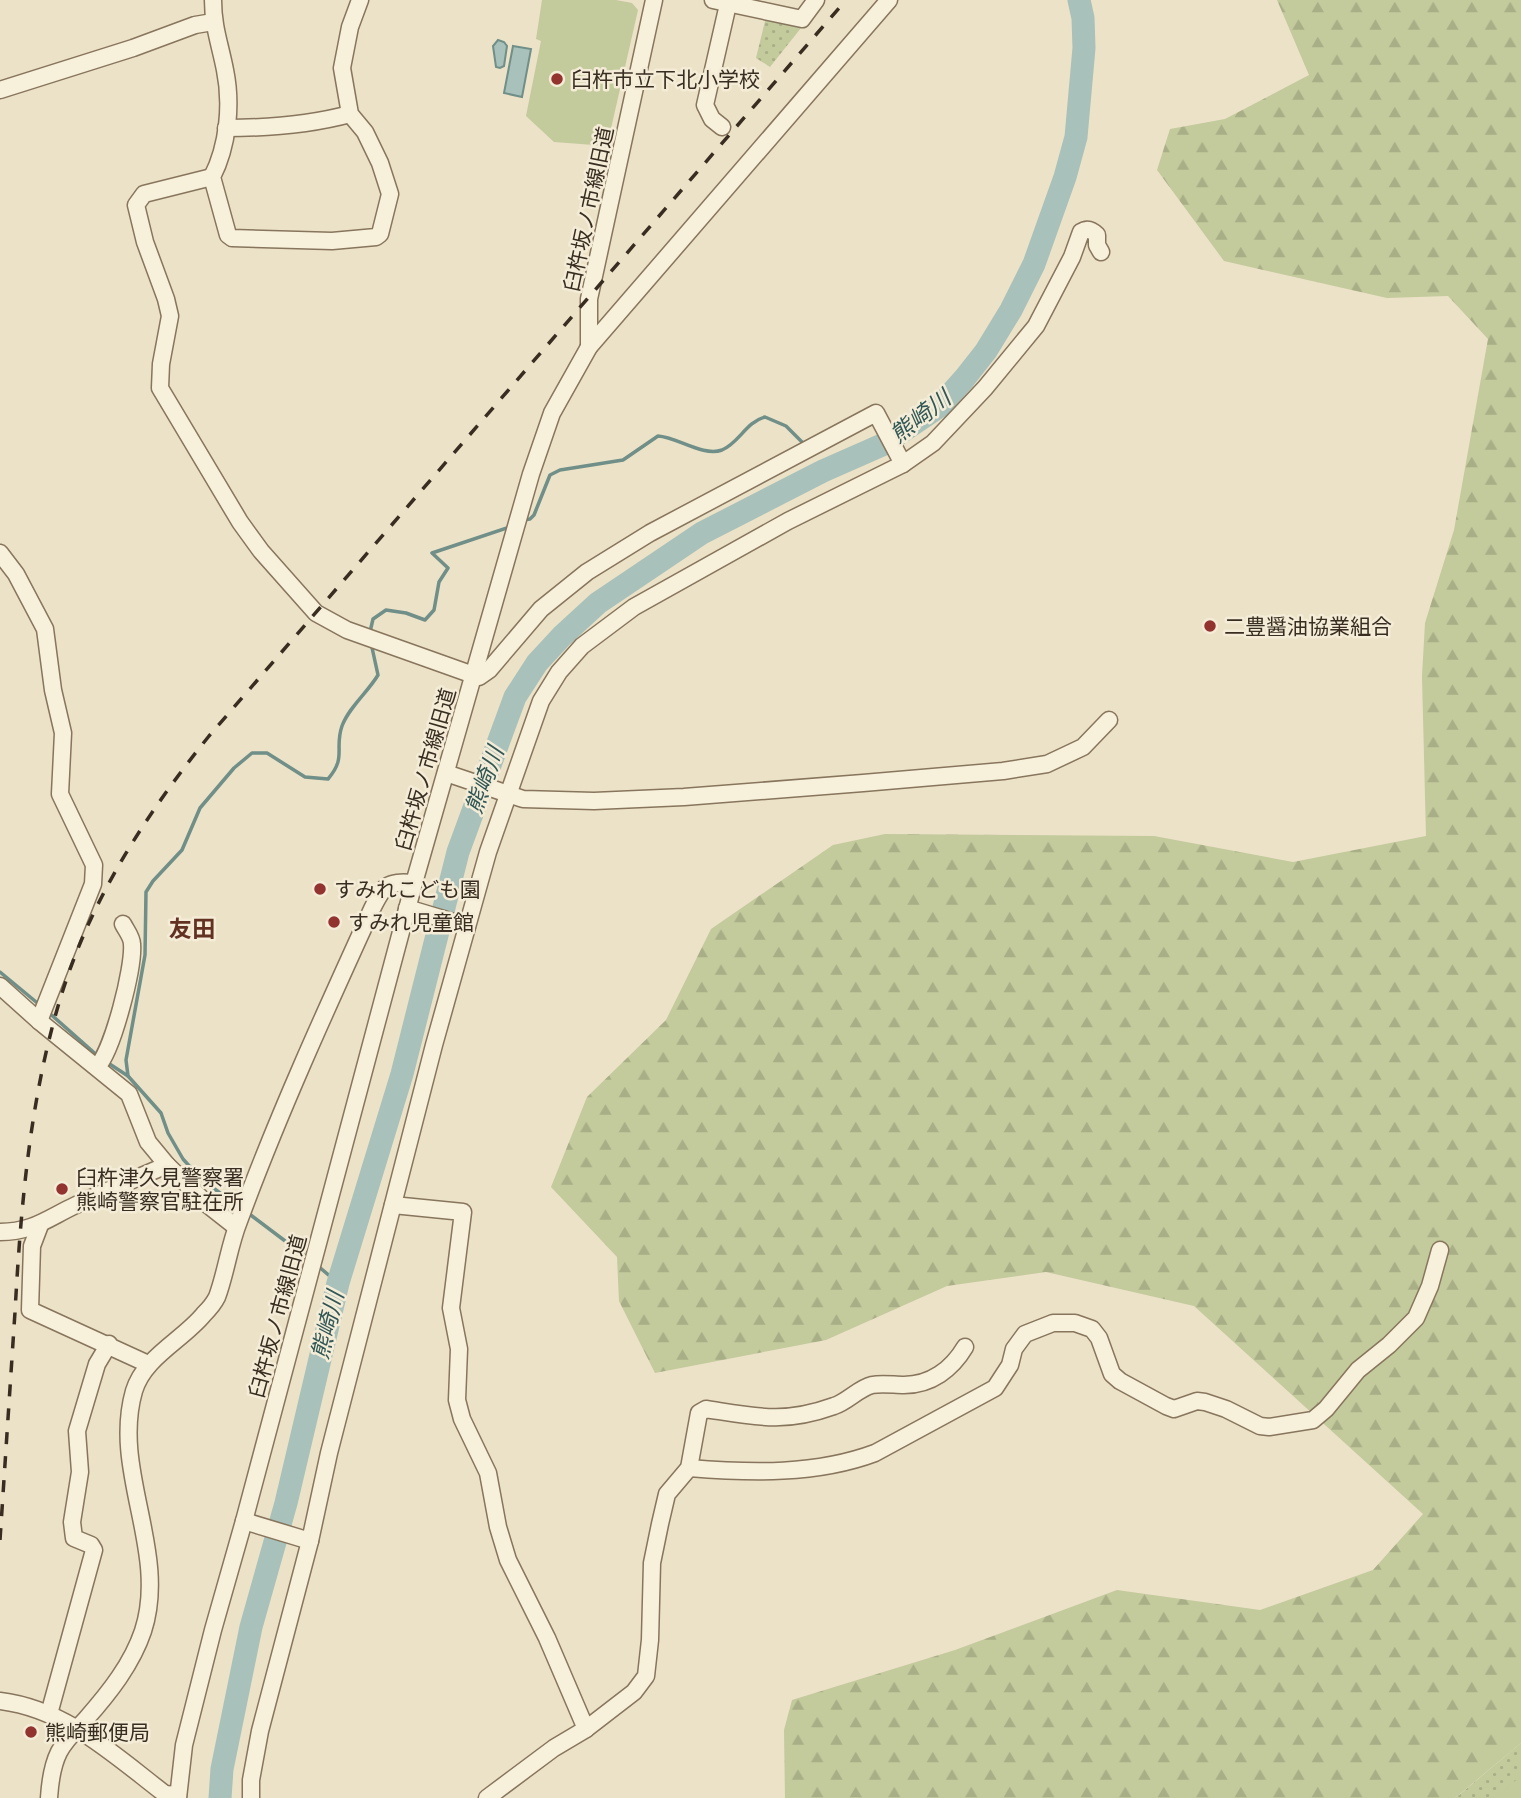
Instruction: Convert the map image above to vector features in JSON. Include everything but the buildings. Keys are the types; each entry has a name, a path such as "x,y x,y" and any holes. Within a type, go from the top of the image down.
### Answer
{"street":[{"path":"213,0 213,22 229,92 219,164 212,177 228,235 232,238 332,242 376,237 380,234 390,194 380,163 365,132 350,114 342,68 350,27 360,0"},
{"name":"臼杵坂ノ市線旧道","path":"178,1797 184,1745 212,1630 248,1523 317,1245 413,910 414,883 451,775 473,677 552,413 589,348 589,299 654,0"},
{"path":"722,127 712,119 705,105 723,1 802,19 816,0"},
{"path":"589,348 889,0"},
{"path":"0,90 195,25 213,22"},
{"path":"226,128 262,128 317,122 350,114"},
{"path":"212,177 144,194 136,205 145,242 170,316 161,364 160,388 240,522 261,551 316,613 347,630 473,677 483,675 541,609 587,572 650,533 876,413 902,462"},
{"path":"251,1798 251,1780 260,1731 465,925 528,732 541,701 568,661 597,634 634,607 933,443 952,425 1036,326 1072,257 1081,232 1094,232 1101,251"},
{"path":"0,553 16,573 45,629 53,690 63,733 60,794 94,865 93,884 42,1013"},
{"path":"451,775 523,799 594,801 684,797 1003,771 1047,764 1083,747 1109,720"},
{"path":"49,1798 55,1762 60,1750 114,1686 135,1651 151,1597 150,1567 132,1472 128,1415 135,1387 148,1364 192,1329 216,1300 247,1199 300,1070 372,909 387,884 396,881 414,883"},
{"path":"413,910 465,925"},
{"path":"101,1062 114,1033 131,961 132,942 123,924"},
{"path":"0,986 42,1013 101,1062 129,1094 148,1142 167,1165 208,1205 238,1224"},
{"path":"0,1232 20,1232 40,1225 69,1208 167,1165"},
{"path":"393,1205 463,1212 451,1308 459,1349 457,1399 462,1419 488,1473 498,1527 508,1560 547,1638 586,1729"},
{"path":"40,1225 32,1245 30,1310 148,1364"},
{"path":"689,1468 743,1471 812,1469 857,1460 875,1453 995,1388 1010,1365 1014,1349 1025,1334 1053,1323 1075,1323 1092,1329 1099,1338 1112,1374 1120,1381 1174,1409 1197,1401 1205,1402 1227,1409 1260,1426 1269,1427 1313,1420 1326,1409 1359,1370 1416,1318 1430,1286 1440,1250"},
{"path":"49,1714 94,1550 91,1545 74,1538 72,1522 80,1472 77,1431 97,1364 109,1344"},
{"path":"487,1798 554,1748 586,1729 634,1692 646,1676 652,1563 667,1494 689,1468 699,1413 706,1409 778,1419 804,1416 846,1402 872,1385 918,1385 932,1379 957,1361 965,1347"},
{"path":"248,1523 309,1541"},
{"path":"0,1701 49,1714 78,1728 165,1794 178,1797"}],"green space":[{"path":"542,0 616,0 632,3 638,10 607,146 554,142 526,116 541,41 536,39"},
{"path":"1277,0 1521,0 1521,1743 1455,1798 785,1798 784,1730 792,1700 955,1650 1117,1590 1260,1610 1373,1570 1423,1514 1194,1306 1046,1272 947,1286 826,1340 655,1373 619,1301 617,1257 551,1187 587,1097 666,1020 711,929 833,845 885,834 1154,836 1293,862 1426,836 1422,676 1425,623 1454,530 1488,339 1448,296 1387,298 1224,261 1157,170 1170,129 1225,119 1309,75"},
{"path":"766,17 798,24 801,28 770,67 756,58"},
{"path":"1521,1743 1521,1798 1455,1798 1459,1795"},
{"path":"1521,1776 1521,1798 1495,1798"}],"water":[{"path":"498,40 507,46 504,66 500,68 496,67 493,46"},
{"path":"513,46 531,49 522,97 504,93"}],"waterway":[{"name":"熊崎川","path":"220,1798 222,1769 251,1627 286,1503 338,1283 402,1074 458,852 515,697 537,663 598,603 702,533 823,471 882,445 940,406 964,379 986,351 1011,310 1034,264 1065,177 1076,137 1084,48 1083,18 1079,0"},
{"path":"523,520 534,515 550,475 560,470 623,460 658,436 707,451 722,450 753,423 765,417 786,426 803,443"},
{"path":"370,632 373,619 386,610 425,620 434,610 439,582 448,568 432,553 510,527"},
{"path":"128,1076 126,1060 145,955 146,892 182,850 200,808 234,768 252,753 267,753 305,777 328,779 339,759 340,734 345,719 378,675 371,643"},
{"path":"0,972 41,1006"},
{"path":"47,1011 99,1057"},
{"path":"105,1061 128,1076 161,1113 168,1133 183,1159 201,1179 239,1207"},
{"path":"248,1213 309,1259"},
{"path":"318,1266 338,1283"}],"railway":[{"path":"0,1540 20,1231 35,1111 62,993 74,958 105,890 143,826 209,736 846,0"}],"place":[{"name":"臼杵市立下北小学校","path":"557,79"},
{"name":"二豊醤油協業組合","path":"1210,626"},
{"name":"すみれこども園","path":"320,889"},
{"name":"すみれ児童館","path":"334,922"},
{"name":"臼杵津久見警察署 熊崎警察官駐在所","path":"62,1189"},
{"name":"熊崎郵便局","path":"31,1732"}],"district":[{"name":"友田","path":"192,928"}]}
